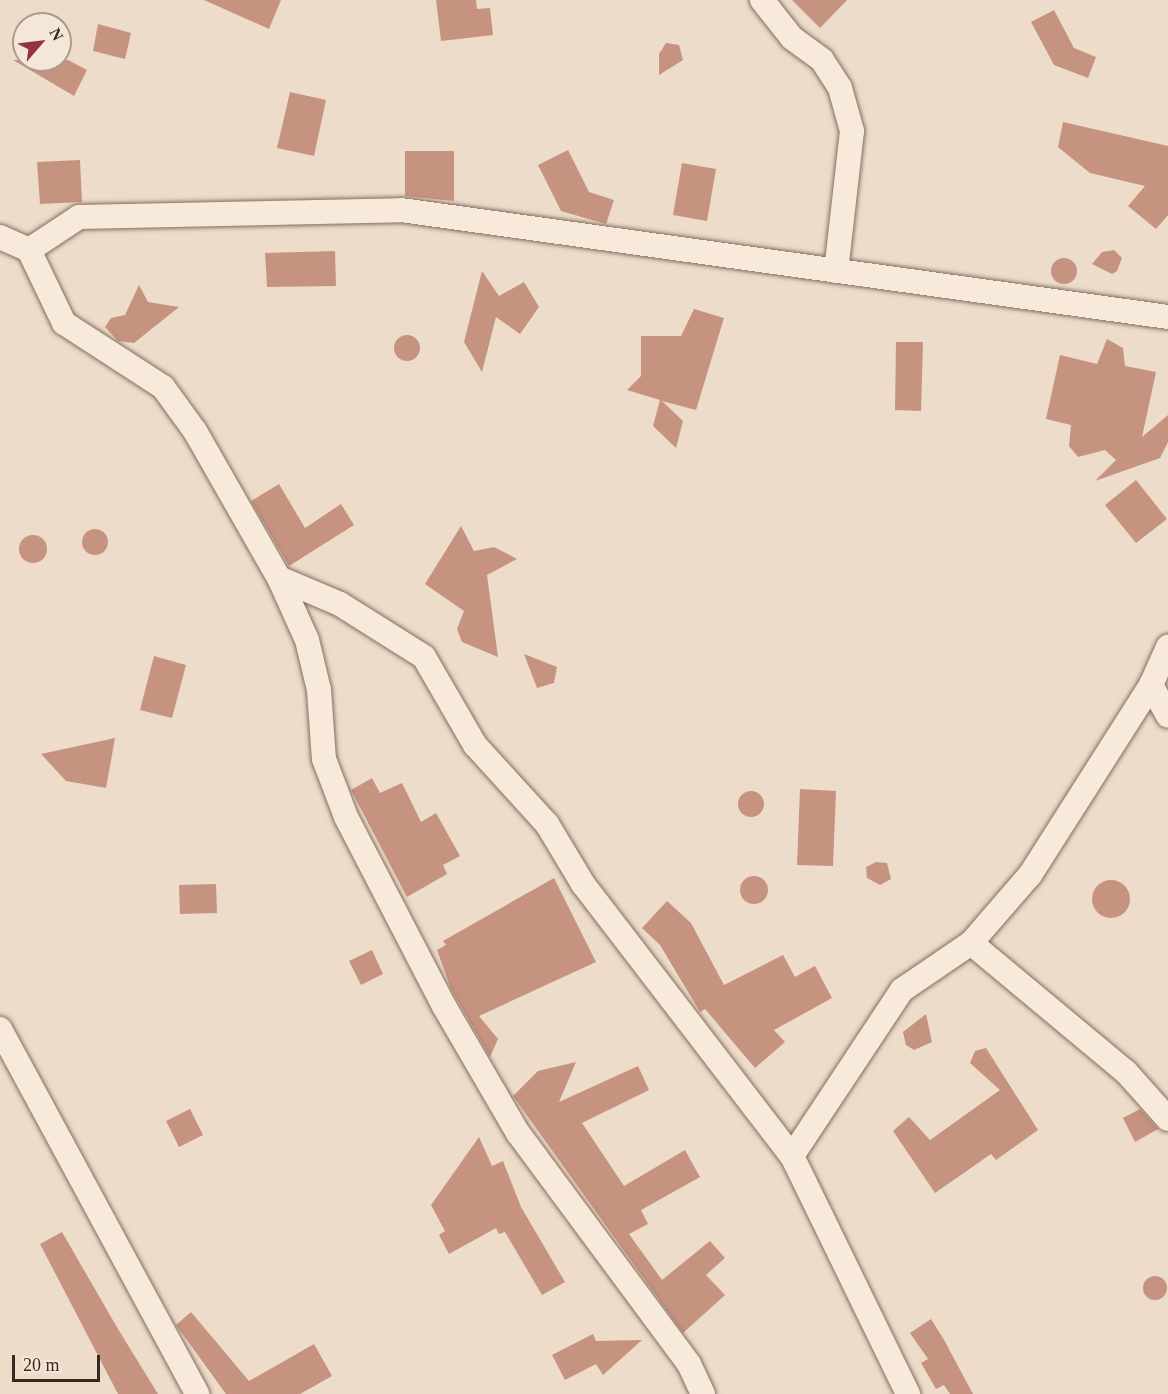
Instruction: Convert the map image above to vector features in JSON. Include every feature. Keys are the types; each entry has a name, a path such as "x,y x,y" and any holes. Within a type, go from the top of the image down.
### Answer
{"street":[{"path":"762,0 792,38 822,60 843,99 852,131 836,271"},
{"path":"29,250 79,217 401,210 1168,317"},
{"path":"0,237 29,250 64,323 163,387 195,431 279,578 307,640 319,690 324,759 345,817 518,1133 689,1364 703,1394"},
{"path":"279,578 340,604 424,657 475,745 547,824 583,884 792,1156 908,1394"},
{"path":"792,1156 902,990 971,943 1030,875 1151,685 1168,647"},
{"path":"1151,685 1168,716"},
{"path":"971,943 1126,1072 1168,1119"},
{"path":"0,1029 197,1394"}],"building":[{"path":"204,0 281,0 269,29"},
{"path":"436,0 476,0 477,9 490,8 493,35 441,41"},
{"path":"792,0 847,0 820,28"},
{"path":"1054,10 1074,48 1096,57 1088,78 1054,65 1031,22"},
{"path":"98,24 131,33 125,59 93,51"},
{"path":"666,43 679,45 683,60 659,75 659,54"},
{"path":"72,62 87,70 74,96 33,72 72,72"},
{"path":"290,92 326,100 314,156 277,148"},
{"path":"1063,122 1168,146 1168,215 1156,229 1128,206 1145,186 1090,173 1058,147"},
{"path":"568,150 589,192 614,200 606,224 561,211 538,165"},
{"path":"405,151 454,151 454,201 405,196"},
{"path":"80,160 82,202 40,204 37,162"},
{"path":"682,163 716,169 707,221 673,215"},
{"path":"1114,250 1122,258 1117,271 1112,274 1092,264 1102,252"},
{"path":"335,251 336,286 267,287 265,253"},
{"path":"1064,258 1073,262 1077,271 1073,280 1064,284 1055,280 1051,271 1055,262"},
{"path":"482,271 499,296 524,282 539,307 520,334 496,317 482,372 464,342"},
{"path":"139,285 148,302 179,307 134,343 118,341 105,327 111,318 125,315"},
{"path":"694,309 724,318 696,410 662,401 683,421 676,448 653,426 660,400 627,390 641,376 641,336 681,336"},
{"path":"407,335 416,339 420,348 416,357 407,361 398,357 394,348 398,339"},
{"path":"1107,339 1123,348 1125,366 1156,372 1142,437 1168,415 1168,442 1160,458 1095,481 1116,460 1105,450 1078,457 1069,446 1071,425 1046,419 1060,355 1097,364"},
{"path":"896,342 923,342 921,411 895,410"},
{"path":"1136,480 1167,519 1136,543 1105,505"},
{"path":"279,484 305,528 341,504 354,525 289,566 251,501"},
{"path":"461,526 474,551 494,547 517,559 487,575 498,657 462,642 457,629 464,611 425,584"},
{"path":"95,529 104,533 108,542 104,551 95,555 86,551 82,542 86,533"},
{"path":"33,535 43,539 47,549 43,559 33,563 23,559 19,549 23,539"},
{"path":"524,654 557,667 554,683 537,688"},
{"path":"154,656 186,665 172,718 140,710"},
{"path":"115,738 106,788 66,781 41,754"},
{"path":"372,778 380,793 402,783 421,822 436,813 460,856 443,865 447,874 407,897 351,790"},
{"path":"800,789 836,791 833,866 797,865"},
{"path":"751,791 760,795 764,804 760,813 751,817 742,813 738,804 742,795"},
{"path":"876,862 887,863 891,879 880,885 867,878 866,867"},
{"path":"754,876 764,880 768,890 764,900 754,904 744,900 740,890 744,880"},
{"path":"554,878 596,962 479,1016 498,1039 490,1057 451,989 437,950 446,945 443,941"},
{"path":"1111,880 1124,886 1130,899 1124,912 1111,918 1098,912 1092,899 1098,886"},
{"path":"216,884 217,913 180,914 179,885"},
{"path":"667,901 691,923 724,985 783,955 795,977 815,966 832,998 774,1030 785,1042 755,1068 705,1009 700,1012 660,945 642,928"},
{"path":"372,950 383,974 361,985 349,961"},
{"path":"926,1014 932,1042 914,1050 906,1045 903,1032"},
{"path":"986,1048 1038,1130 996,1160 991,1154 935,1193 893,1131 909,1117 930,1140 1000,1090 970,1063 975,1051"},
{"path":"576,1062 559,1102 638,1066 649,1090 582,1123 624,1186 685,1150 700,1177 641,1210 648,1224 629,1234 662,1280 710,1241 725,1258 706,1275 725,1295 683,1333 513,1096 538,1071"},
{"path":"190,1109 203,1135 179,1147 166,1121"},
{"path":"1140,1109 1158,1129 1135,1142 1123,1118"},
{"path":"479,1137 492,1166 503,1161 521,1207 565,1282 542,1295 505,1232 499,1234 496,1228 449,1254 439,1235 445,1231 431,1205"},
{"path":"62,1232 158,1394 118,1394 40,1244"},
{"path":"1155,1276 1164,1279 1167,1288 1164,1297 1155,1300 1146,1297 1143,1288 1146,1279"},
{"path":"191,1312 249,1381 314,1344 332,1376 300,1394 226,1394 176,1325"},
{"path":"931,1319 973,1394 950,1394 944,1385 936,1389 921,1363 928,1359 910,1333"},
{"path":"593,1334 596,1341 642,1340 603,1375 596,1364 565,1380 552,1355"}]}
